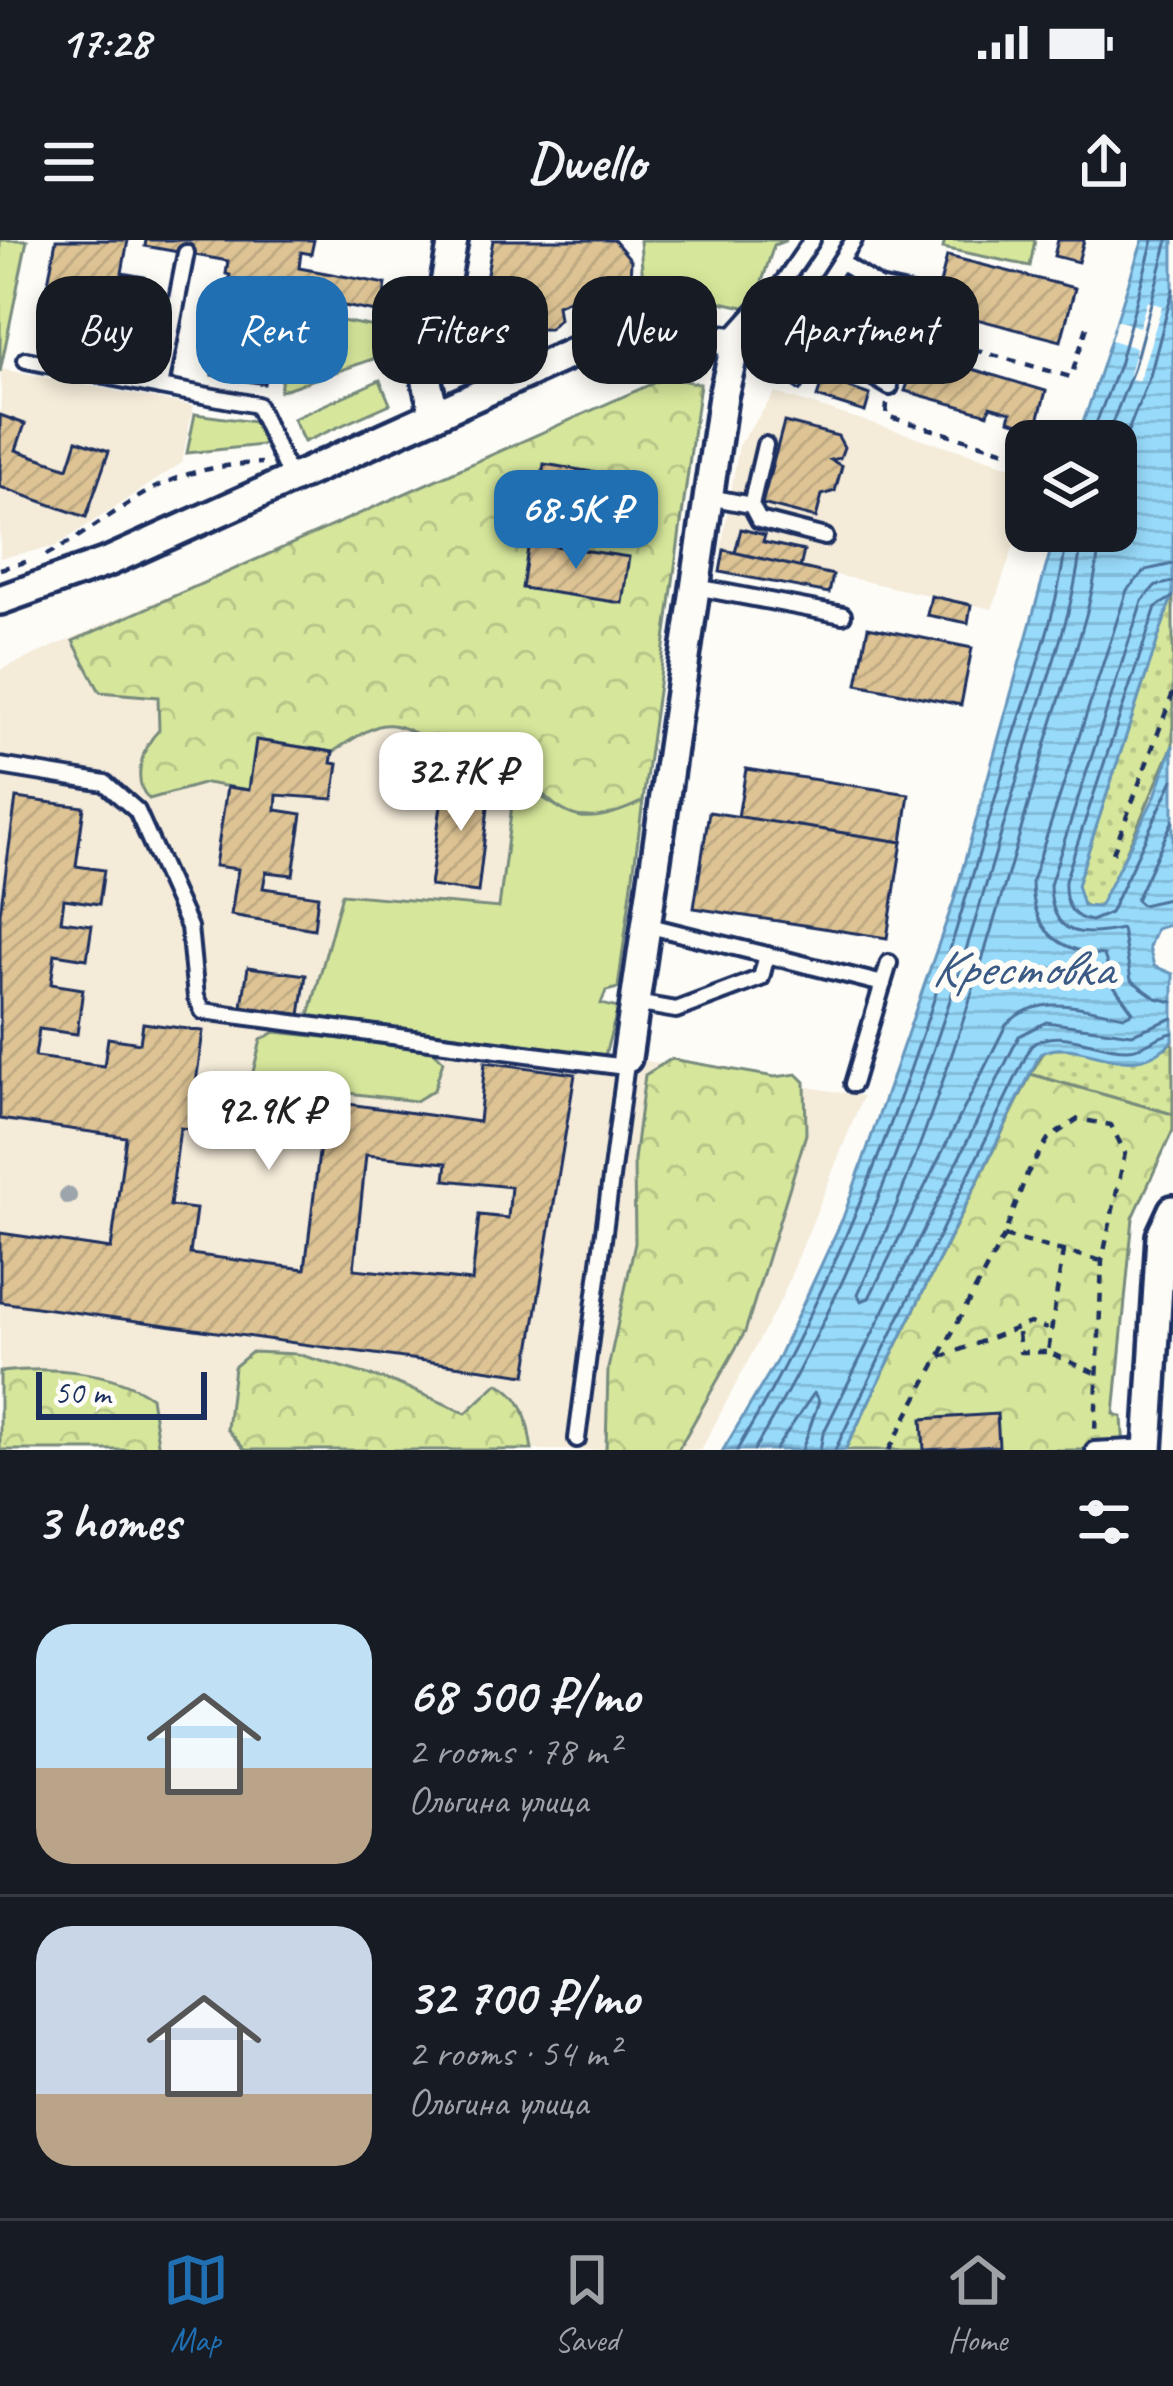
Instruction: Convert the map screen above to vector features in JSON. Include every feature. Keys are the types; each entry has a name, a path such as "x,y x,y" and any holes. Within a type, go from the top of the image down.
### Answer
{"street":[{"path":"435,415 427,382 452,240"},
{"path":"0,600 61,582 287,470 435,415 622,335 652,332 736,341"},
{"path":"626,1062 709,497 736,341 741,336"},
{"path":"1148,1449 1164,1312 1161,1236 1173,1210"}],"lane":[{"path":"787,276 812,240"},
{"path":"832,276 854,240"},
{"path":"160,387 186,254"},
{"path":"841,262 863,276"},
{"path":"736,341 741,341"},
{"path":"26,360 257,405 287,470"},
{"path":"884,384 890,387"},
{"path":"765,445 751,506 759,520 825,537"},
{"path":"709,497 751,506"},
{"path":"695,587 843,615"},
{"path":"0,766 105,783 137,811 188,927 196,997 203,1011 626,1062 577,1439"},
{"path":"646,925 883,984"},
{"path":"635,1003 676,1010 761,978 767,955"},
{"path":"853,1084 889,963"},
{"path":"1094,1450 1148,1449"}],"path":[{"path":"979,352 1071,377 1088,327"},
{"path":"890,387 886,416 1005,452"},
{"path":"0,568 49,555 159,482 186,471 287,470"},
{"path":"1113,853 1173,693"},
{"path":"889,1450 1004,1236 1027,1174 1048,1139 1078,1119 1111,1125 1125,1153 1102,1262 1094,1450"},
{"path":"1004,1236 1102,1262"},
{"path":"1048,1352 1063,1251"},
{"path":"941,1358 1019,1332 1030,1323 1048,1329"},
{"path":"1019,1332 1020,1352 1048,1352 1095,1373"}],"shaded area":[{"path":"1,369 36,376 36,384 79,384 193,406 182,463 54,547 0,558"},
{"path":"651,384 700,384 618,988 606,991 601,1004 618,1008 605,1054 863,1096 783,1295 701,1450 0,1450 0,670"},
{"path":"775,393 1005,464 1005,552 1012,552 992,609 721,550 739,445"}],"green space":[{"path":"0,240 27,240 0,372"},
{"path":"640,240 787,240 774,245 764,276 741,276 741,306 717,301 717,276 642,276"},
{"path":"945,240 1035,240 1030,266 943,248"},
{"path":"348,322 372,327 372,359 348,368"},
{"path":"372,384 382,384 390,404 304,442 293,419"},
{"path":"651,384 700,384 643,801 615,813 576,816 498,757 393,725 371,729 333,752 257,740 249,790 206,783 149,799 140,774 148,745 159,730 158,697 100,692 73,641"},
{"path":"195,414 262,423 271,444 187,453"},
{"path":"1173,593 1173,745 1110,889 1099,907 1089,909 1077,898 1077,885"},
{"path":"527,785 555,806 582,815 611,814 643,801 618,988 606,991 601,1004 618,1008 605,1055 309,1016 342,894 499,908 513,797"},
{"path":"275,1032 431,1048 443,1061 434,1090 416,1101 261,1083 253,1072 261,1040"},
{"path":"1173,1040 1173,1114 1031,1074 1045,1049 1166,1048"},
{"path":"671,1059 775,1077 797,1074 805,1082 806,1134 745,1332 678,1450 606,1450 608,1369 635,1243 634,1160 645,1075"},
{"path":"1031,1074 1173,1114 1173,1130 1133,1218 1114,1414 1122,1417 1124,1450 845,1450"},
{"path":"252,1352 297,1354 396,1383 466,1413 498,1383 520,1403 532,1450 245,1450 227,1429 234,1367"},
{"path":"0,1372 78,1372 135,1388 151,1397 159,1450 0,1450"}],"water":[{"name":"Крестовка","path":"1143,240 1173,240 1173,593 1077,885 1083,906 1099,907 1155,796 1173,745 1173,924 1156,929 1149,947 1154,966 1173,974 1173,1040 1139,1060 1072,1049 1040,1054 845,1450 723,1450 777,1360 843,1218 954,900 1050,552 1137,552 1137,420 1084,420"}],"pier":[{"path":"1147,301 1162,306 1139,381 1128,378 1136,348 1111,340 1117,320 1139,327"}],"building":[{"path":"56,240 128,240 122,273 138,276 49,276"},
{"path":"146,240 314,240 311,254 301,252 299,268 342,276 230,276 228,261 145,246"},
{"path":"493,240 614,240 631,260 630,276 572,276 572,299 557,305 559,319 549,329 548,276 487,276"},
{"path":"1058,240 1084,240 1078,262 1054,256"},
{"path":"947,256 1075,288 1061,341 979,320 979,276 942,276"},
{"path":"348,277 372,281 372,311 348,307"},
{"path":"979,371 1046,391 1038,420 1009,420 1011,412 990,406 988,414 905,391 908,384 979,384"},
{"path":"821,384 838,384 870,395 865,412 817,397"},
{"path":"0,415 25,424 16,450 68,468 77,440 109,451 86,517 0,487"},
{"path":"784,422 838,436 844,447 840,458 831,460 842,466 835,491 822,495 816,518 762,504"},
{"path":"544,464 641,480 634,524 537,507"},
{"path":"741,529 765,535 763,542 804,551 800,568 735,553"},
{"path":"529,542 629,557 622,603 522,588"},
{"path":"724,550 833,575 829,593 720,572"},
{"path":"931,596 971,605 968,623 927,615"},
{"path":"868,627 972,648 961,705 857,684"},
{"path":"256,740 333,752 331,763 338,764 333,799 277,795 276,810 302,814 293,875 266,872 263,888 318,896 314,929 231,915 238,869 215,866 227,787 249,790"},
{"path":"746,769 909,794 902,842 738,817"},
{"path":"445,776 491,782 478,892 430,886"},
{"path":"16,798 84,807 76,866 104,870 99,904 64,899 61,921 92,925 87,959 55,954 51,984 83,989 77,1034 39,1029 35,1057 104,1066 108,1038 140,1043 143,1023 203,1031 196,1083 479,1122 485,1062 575,1074 526,1375 0,1302 0,1233 111,1249 126,1137 0,1119 0,913","holes":["180,1128 320,1145 305,1269 190,1254 196,1209 170,1206","366,1155 447,1163 445,1180 511,1187 508,1218 479,1215 472,1281 354,1269"]},
{"path":"709,812 902,842 887,938 694,908"},
{"path":"248,967 306,975 300,1015 242,1006"},
{"path":"997,1414 999,1446 924,1450 922,1419"}]}
